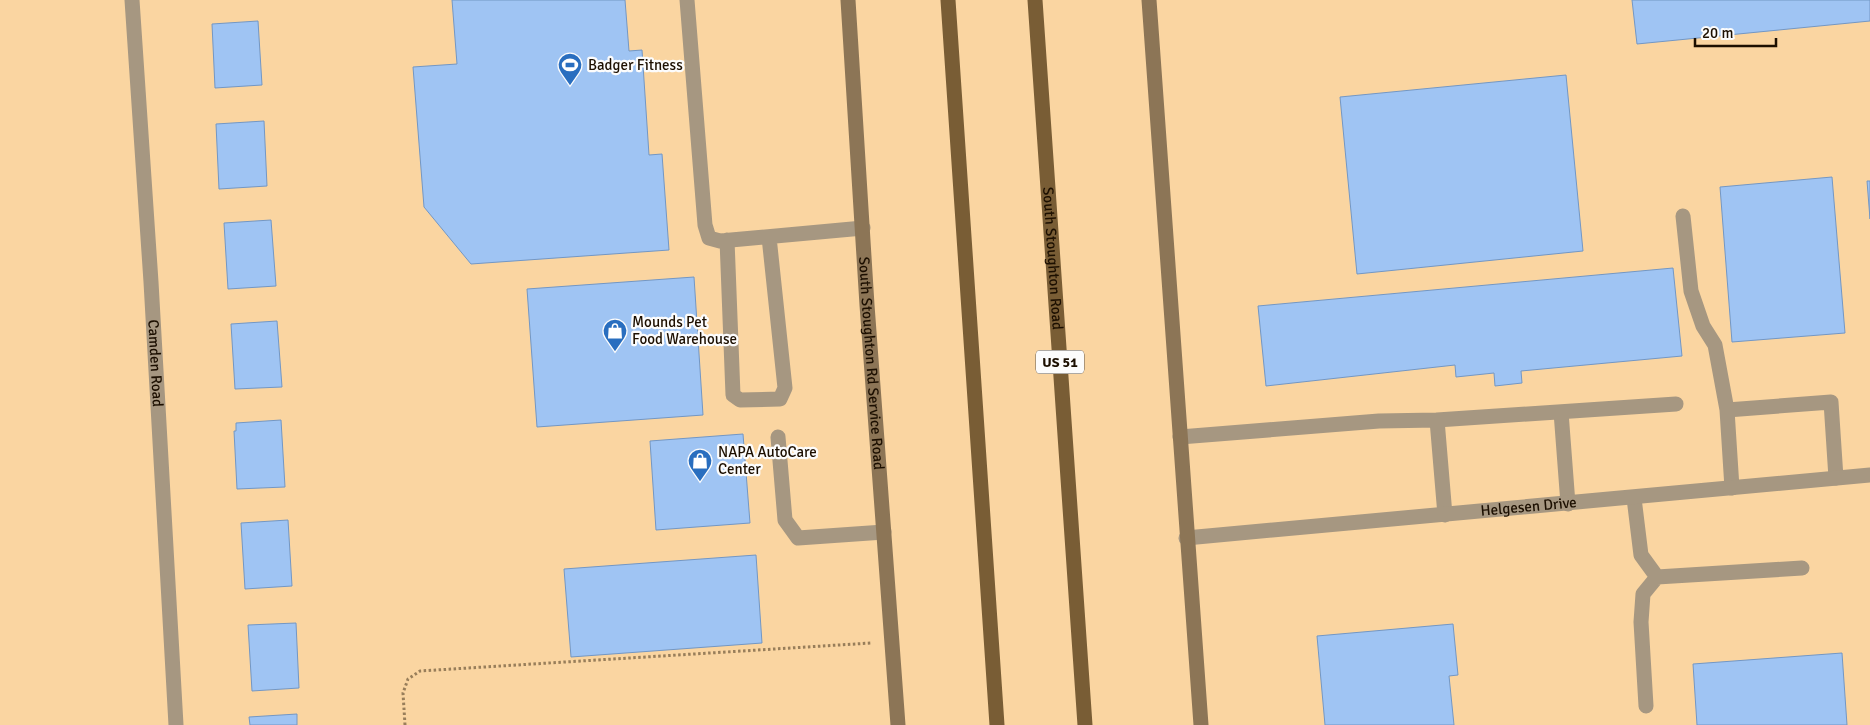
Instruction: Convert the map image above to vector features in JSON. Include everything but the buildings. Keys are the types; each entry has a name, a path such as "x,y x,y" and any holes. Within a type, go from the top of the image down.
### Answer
{"main road":[{"path":"948,0 997,725"},
{"name":"South Stoughton Road","path":"1035,0 1085,725"}],"street":[{"name":"Camden Road","path":"132,0 143,190 151,282 176,725"},
{"path":"687,0 705,225 709,238 727,240 863,228"},
{"name":"South Stoughton Rd Service Road","path":"848,0 898,725"},
{"path":"1150,0 1186,538 1201,725"},
{"path":"1683,216 1691,291 1703,326 1715,345 1727,410 1732,488"},
{"path":"727,240 734,395 740,400 780,399 785,388 769,237"},
{"path":"1727,410 1831,402 1836,478"},
{"path":"1180,437 1379,421 1437,420 1676,404"},
{"path":"1562,412 1568,504"},
{"path":"1437,420 1445,515"},
{"path":"778,437 785,520 798,538 884,532"},
{"name":"Helgesen Drive","path":"1186,538 1870,475"},
{"path":"1634,498 1641,555 1657,577"},
{"path":"1646,706 1641,622 1642,603 1643,594 1657,577 1802,568"}],"path":[{"path":"405,725 403,693 408,678 420,671 892,642"}],"place":[{"name":"Badger Fitness","path":"570,86"},
{"name":"Mounds Pet Food Warehouse","path":"615,352"},
{"name":"NAPA AutoCare Center","path":"700,482"}]}
